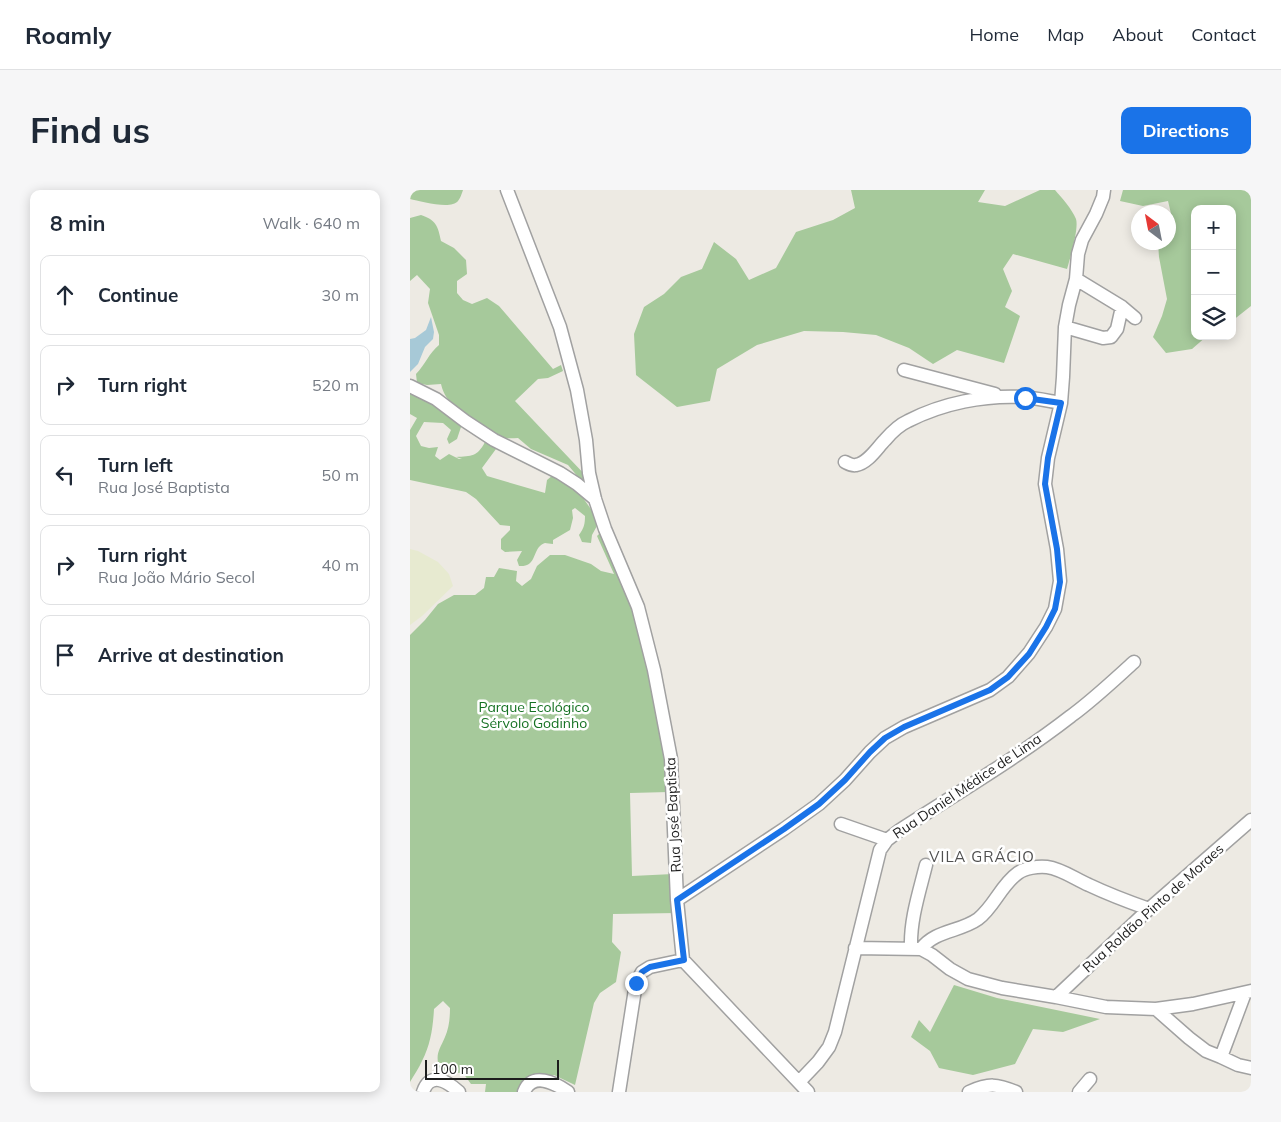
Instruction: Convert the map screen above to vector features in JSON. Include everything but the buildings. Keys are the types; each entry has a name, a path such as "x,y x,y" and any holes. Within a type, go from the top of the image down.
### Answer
{"street":[{"name":"Rua José Baptista","path":"507,190 560,327 577,390 595,499 605,529 638,607 654,670 671,759 677,900 684,960"},
{"path":"677,900 819,804 885,738 904,727 990,690 1008,677 1029,654 1046,627 1055,609 1060,582 1057,549 1045,484 1048,458 1061,403 1064,377 1065,327 1076,279 1078,254 1082,240 1103,197 1104,190"},
{"path":"1076,279 1122,307 1135,318"},
{"path":"1065,327 1103,338 1111,337 1117,330 1122,307"},
{"path":"904,370 1005,397"},
{"path":"410,386 436,399 494,440 560,473 595,499"},
{"path":"845,462 856,465 864,462 903,424 926,412 965,401 1005,397 1061,403"},
{"name":"Rua Daniel Médice de Lima","path":"799,1082 829,1047 835,1032 880,850 887,840 1071,717 1102,692 1134,662"},
{"name":"Rua Roldão Pinto de Moraes","path":"1056,997 1149,909 1251,820"},
{"path":"841,824 887,840"},
{"path":"916,948 910,934 926,865"},
{"path":"916,948 937,935 977,920 985,913 1010,880 1019,872 1028,868 1046,867 1060,870 1087,885 1149,909"},
{"path":"855,948 916,948 932,955 968,979 1002,988 1106,1007 1156,1010 1248,992"},
{"path":"619,1092 636,983 642,972 650,967 684,960 808,1092"},
{"path":"1221,1057 1248,992"},
{"path":"1156,1010 1206,1050 1238,1065 1251,1068"},
{"path":"423,1092 425,1086 431,1081 438,1080 445,1082 458,1092"},
{"path":"524,1092 525,1088 534,1081 545,1080 557,1084 568,1092"},
{"path":"1079,1092 1090,1080"},
{"path":"969,1092 984,1086 1003,1086 1016,1092"}],"green space":[{"path":"410,190 463,190 458,201 454,204 442,205 410,199"},
{"path":"851,190 985,190 978,202 1005,206 1040,190 1055,190 1069,208 1077,223 1067,269 1013,254 1003,269 1012,291 1005,307 1020,316 1004,363 957,350 933,364 909,348 876,335 804,331 757,345 717,369 710,401 677,407 636,375 634,334 644,307 664,294 681,277 702,269 714,242 736,259 749,280 776,268 796,232 833,220 855,208"},
{"path":"1123,190 1251,190 1251,306 1236,318 1236,205 1191,205 1191,340 1202,340 1192,349 1166,353 1153,337 1167,299 1158,250 1176,250 1176,205 1169,205 1168,201 1138,205 1120,201"},
{"path":"421,215 436,224 441,241 454,248 466,260 467,274 457,281 457,293 463,300 472,304 487,298 499,306 553,369 561,365 563,371 548,378 538,379 515,401 588,478 589,490 568,465 531,449 518,438 506,438 496,435 456,407 447,398 441,384 427,385 417,383 416,374 439,345 439,335 428,303 430,289 417,275 410,281 410,218"},
{"path":"410,393 432,403 462,424 457,439 449,444 447,439 451,430 443,423 424,422 416,436 421,446 429,448 438,447 435,456 440,460 449,454 459,459 462,459 456,457 474,455 485,442 491,442 496,449 482,468 487,476 545,493 547,480 553,475 581,495 595,515 598,524 592,535 591,543 582,542 579,535 584,526 585,516 575,508 572,510 573,518 570,530 553,540 553,544 545,543 541,545 530,563 525,566 519,566 517,560 522,551 505,552 501,549 501,539 510,530 510,526 500,525 476,499 466,492 410,480 410,430 417,418 410,414"},
{"name":"Parque Ecológico Sérvolo Godinho","path":"601,532 627,592 644,644 662,735 669,792 630,793 632,876 673,874 677,913 613,914 612,942 621,952 616,982 600,993 594,1003 575,1085 554,1075 532,1077 518,1092 485,1092 486,1084 471,1084 463,1073 441,1072 438,1053 447,1030 450,1012 450,1008 443,1001 434,1009 428,1048 410,1082 410,635 438,604 454,595 475,595 484,588 486,577 494,577 499,568 517,571 516,581 522,586 531,579 537,566 550,555 565,555 591,564 601,571 614,574 597,536"},
{"path":"410,549 418,551 438,562 449,574 453,586 410,625"},
{"path":"954,985 997,998 1100,1019 1063,1032 1033,1029 1015,1064 973,1075 939,1068 930,1051 911,1037 919,1020 930,1032"}],"water":[{"path":"431,317 434,332 433,339 425,347 418,364 410,372 410,339 415,338 426,330"}],"district":[{"name":"VILA GRÁCIO","path":"982,856"}],"route":[{"path":"636,983 642,972 650,967 684,960 677,900 819,804 885,738 904,727 990,690 1008,677 1029,654 1055,609 1060,582 1057,549 1045,484 1048,458 1061,403 1025,398"}]}
